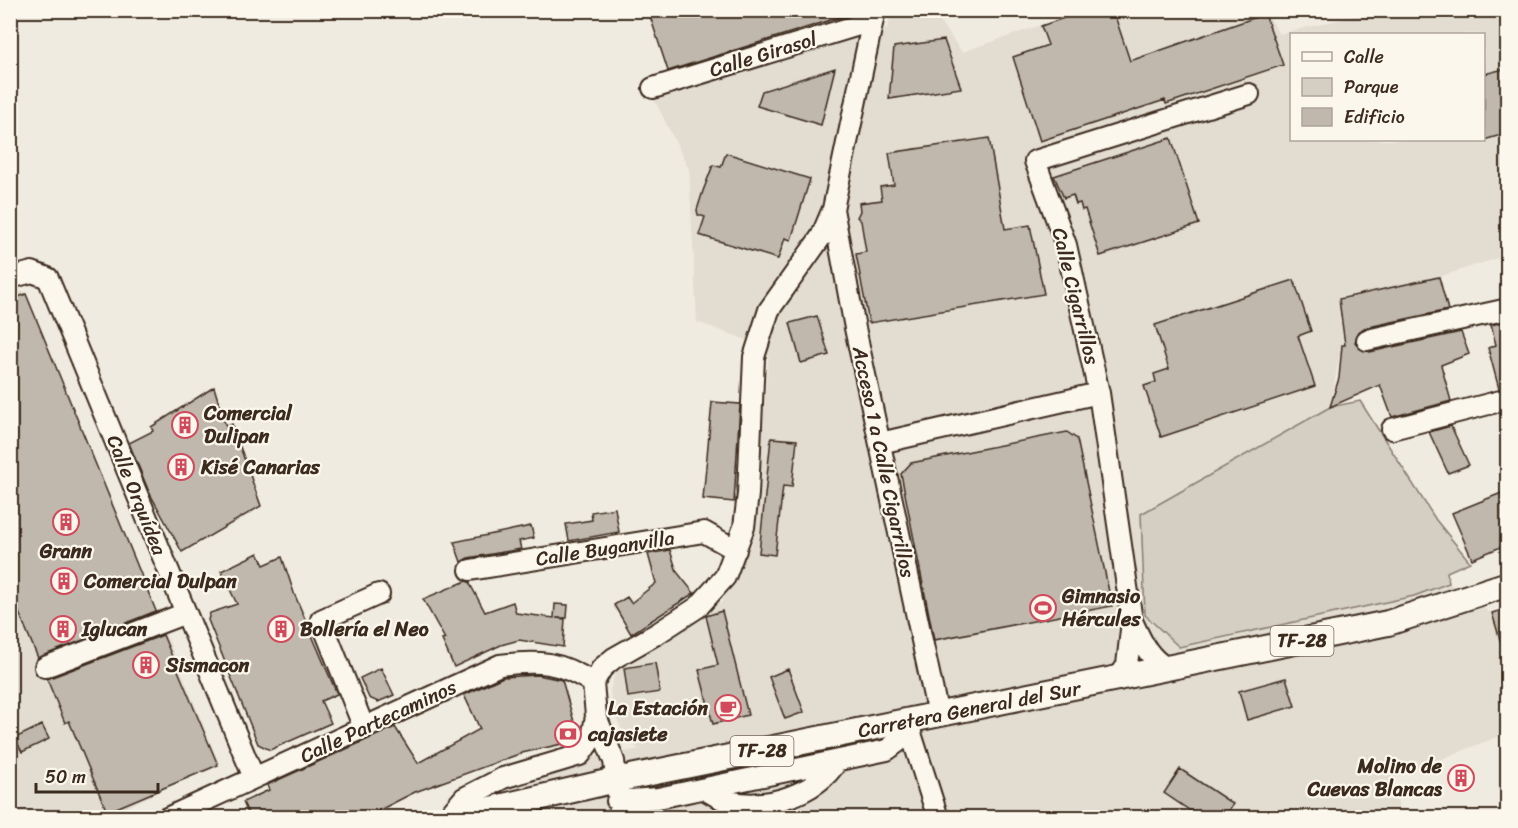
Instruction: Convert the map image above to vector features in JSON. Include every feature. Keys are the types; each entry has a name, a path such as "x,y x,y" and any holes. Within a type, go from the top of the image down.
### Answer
{"main road":[{"name":"Carretera General del Sur","path":"1484,591 1508,577"},
{"name":"Carretera General del Sur","path":"452,818 618,800 909,727 938,715 1118,680 1388,622 1508,584"}],"street":[{"name":"Calle Girasol","path":"653,88 873,16"},
{"path":"447,818 464,798 503,778 580,755 592,738 596,716 593,683 602,668 614,658 698,607 725,577 744,527 748,494 754,357 769,310 821,237 833,209 873,16"},
{"name":"Calle Cigarrillos","path":"1132,621 1099,393 1066,244 1035,161 1249,94"},
{"name":"Acceso 1 a Calle Cigarrillos","path":"833,209 938,715"},
{"name":"Calle Orquídea","path":"10,278 32,272 48,278 254,778"},
{"path":"1367,340 1508,309"},
{"path":"880,443 1099,393"},
{"path":"1392,429 1508,399"},
{"name":"Calle Buganvilla","path":"470,570 704,532 736,550"},
{"path":"364,728 321,620 379,594"},
{"path":"45,667 186,613"},
{"path":"1132,621 1144,648 1158,663 1168,669"},
{"path":"1118,680 1127,665 1132,621"},
{"name":"Calle Partecaminos","path":"167,818 500,664 538,660 575,671 593,683"},
{"path":"596,716 614,761 618,800 658,798 887,750 909,727 938,818"}],"shaded area":[{"path":"892,11 932,11 962,52 1083,11 1266,11 1279,34 1377,11 1507,11 1507,255 1439,277 1344,331 1330,407 1141,514 1179,647 1414,596 1449,583 1492,614 1507,656 1507,733 1394,778 1400,817 486,818 472,780 639,749 627,740 613,712 610,690 615,673 626,661 721,603 753,541 769,348 697,322 689,169 654,99 887,29"},
{"path":"24,291 219,763 106,817 11,817 10,294"}],"green space":[{"path":"1360,401 1436,520 1470,562 1447,572 1449,583 1414,596 1179,647 1145,615 1141,514 1330,407"}],"building":[{"path":"648,10 849,10 850,14 668,71"},
{"path":"1087,10 1113,10 1130,61 1265,14 1283,65 1166,104 1165,100 1040,141 1013,57 1048,45 1041,26"},
{"path":"944,40 961,88 889,99 894,47"},
{"path":"835,68 821,125 757,106 762,91"},
{"path":"1508,68 1508,133 1485,140 1485,74"},
{"path":"989,138 1005,229 1030,225 1044,294 869,323 856,254 866,252 861,221 857,217 860,211 859,203 882,200 880,187 894,185 889,153"},
{"path":"1171,138 1199,224 1100,256 1085,209 1082,210 1080,203 1076,204 1073,195 1064,198 1054,176"},
{"path":"726,153 810,179 791,240 785,238 778,259 699,235 705,217 698,215 697,210 703,191 713,165 721,167"},
{"path":"1439,277 1448,310 1364,328 1359,332 1355,342 1359,348 1370,352 1461,332 1469,354 1441,365 1451,401 1392,417 1380,385 1330,407 1339,378 1342,345 1345,345 1339,299"},
{"path":"1294,280 1311,331 1298,336 1315,386 1161,437 1144,386 1156,382 1154,374 1169,369 1155,325"},
{"path":"26,294 156,611 38,658 10,591 10,300"},
{"path":"817,316 829,355 801,363 790,323"},
{"path":"1508,321 1508,387 1499,389 1488,348 1496,345 1491,325"},
{"path":"214,387 226,427 232,424 261,506 182,552 149,492 129,443 153,431 151,427"},
{"path":"712,402 740,404 734,502 703,499"},
{"path":"1451,426 1469,465 1448,473 1429,432"},
{"path":"1067,432 1077,439 1112,606 934,640 901,474 911,463"},
{"path":"771,438 797,440 792,487 783,486 775,555 759,553"},
{"path":"1504,492 1508,500 1508,544 1472,559 1452,513"},
{"path":"615,508 619,532 569,541 566,524 592,520 591,512"},
{"path":"531,526 534,538 519,541 521,549 468,558 461,562 454,542"},
{"path":"670,550 677,572 694,593 631,634 614,605 627,597 631,603 656,583 648,554"},
{"path":"258,553 264,565 282,557 294,593 337,694 321,701 331,723 270,750 258,744 208,620 210,613 237,604 221,571"},
{"path":"466,581 469,582 485,612 513,602 516,613 554,618 555,604 568,605 567,618 556,618 565,619 563,647 519,640 501,645 454,667 442,640 445,639 423,599"},
{"path":"1508,608 1508,652 1504,653 1492,613"},
{"path":"722,611 748,715 713,724 699,670 718,665 706,616"},
{"path":"163,635 218,765 107,812 69,721 65,723 47,679"},
{"path":"655,663 660,692 628,697 624,668"},
{"path":"381,668 394,695 378,702 369,698 360,678"},
{"path":"788,669 804,712 785,719 769,677"},
{"path":"538,675 562,680 577,732 575,741 522,753 415,792 364,818 250,818 243,802 269,790 267,785 395,727 418,763 480,729 464,695 503,677"},
{"path":"1286,678 1295,706 1247,720 1239,691"},
{"path":"42,725 49,739 22,752 15,738"},
{"path":"1180,769 1233,804 1224,818 1201,818 1164,793"}],"place":[{"name":"Comercial Dulipan","path":"185,425"},
{"name":"Kisé Canarias","path":"181,467"},
{"name":"Grann","path":"66,522"},
{"name":"Comercial Dulpan","path":"64,581"},
{"name":"Gimnasio Hércules","path":"1043,608"},
{"name":"Iglucan","path":"63,629"},
{"name":"Bollería el Neo","path":"281,629"},
{"name":"Sismacon","path":"146,665"},
{"name":"La Estación","path":"728,708"},
{"name":"cajasiete","path":"568,734"},
{"name":"Molino de Cuevas Blancas","path":"1461,778"}]}
